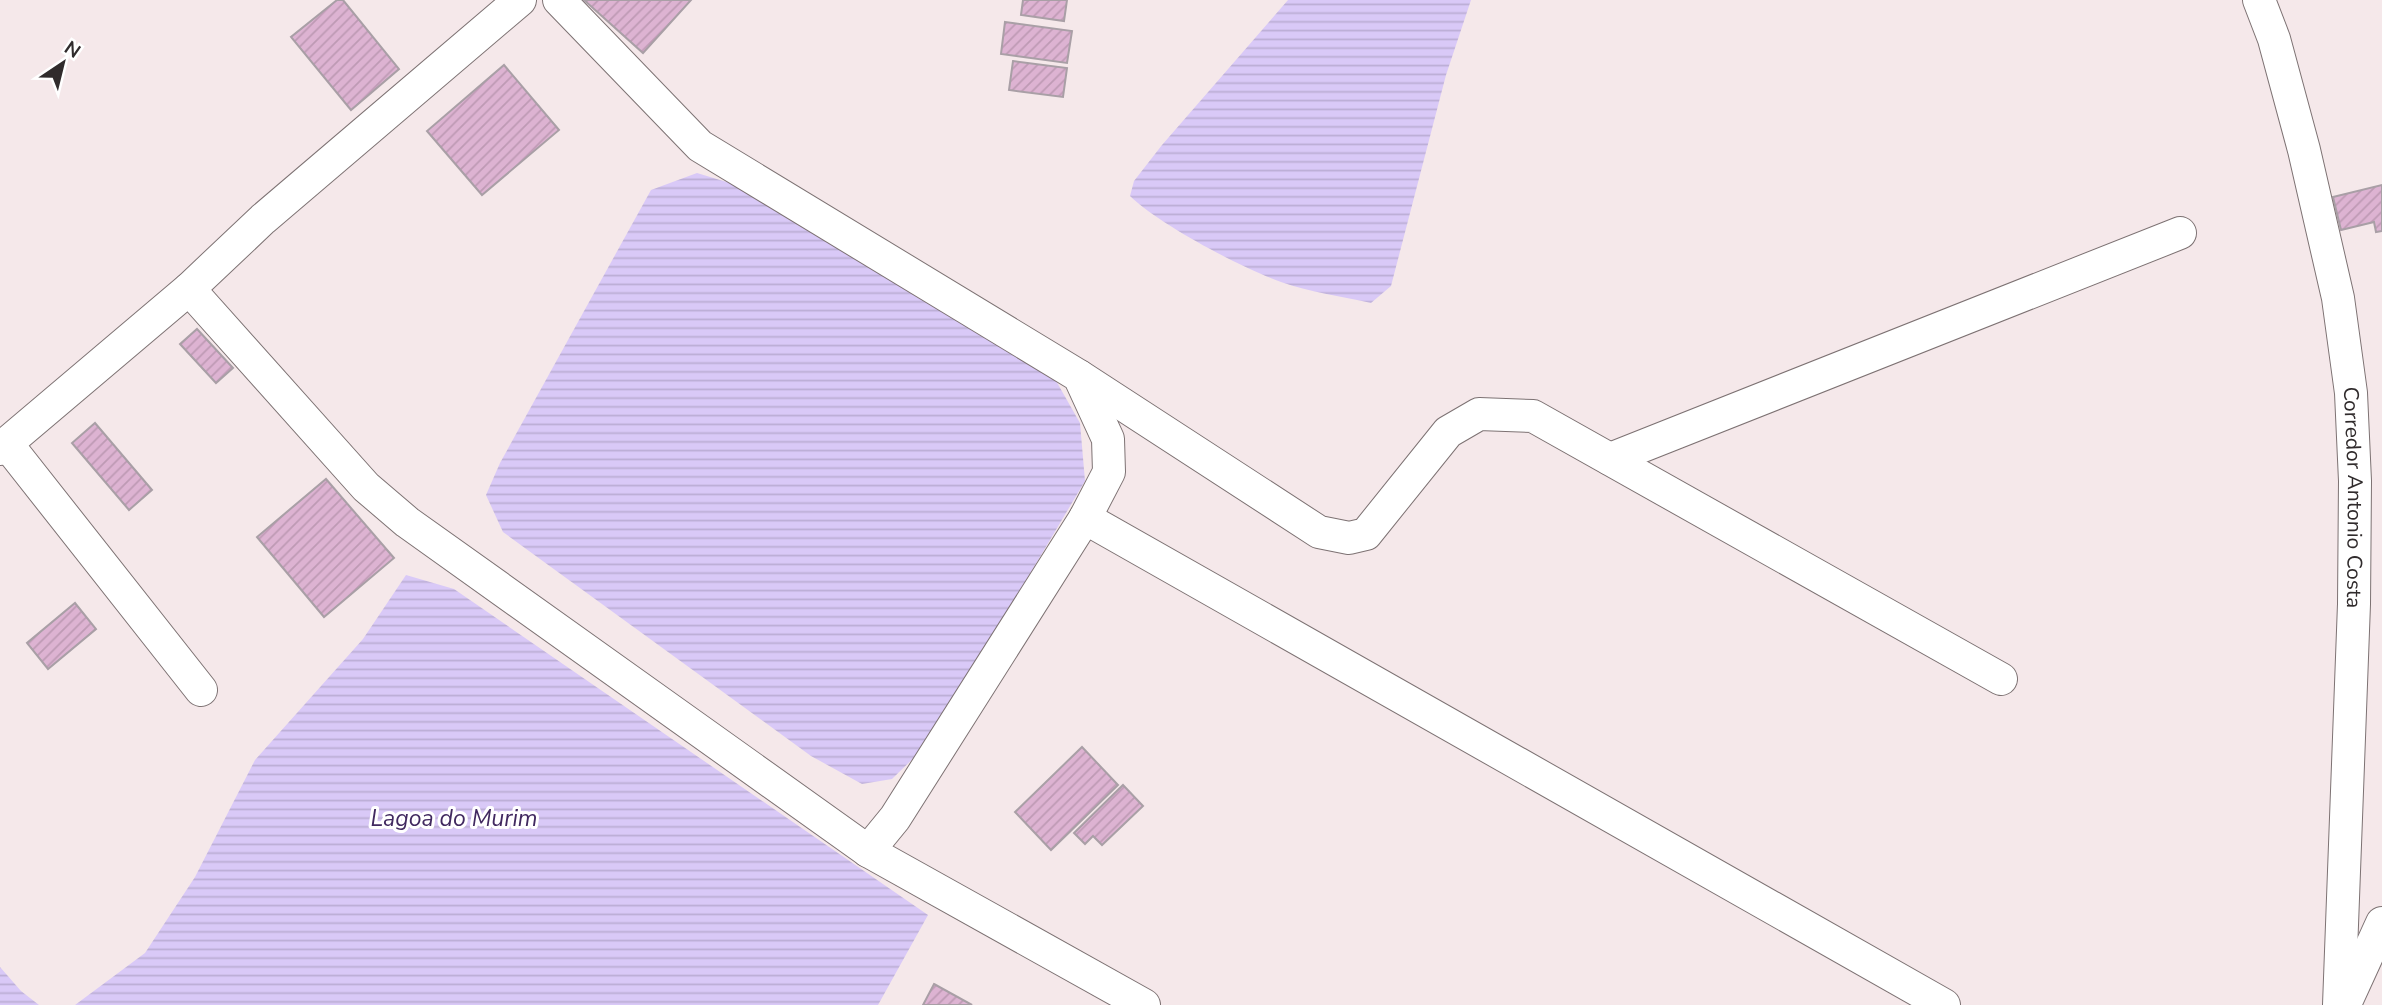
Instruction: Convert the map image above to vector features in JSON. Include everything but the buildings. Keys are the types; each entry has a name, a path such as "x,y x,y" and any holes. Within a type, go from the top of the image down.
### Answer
{"street":[{"path":"201,690 3,446 189,289 263,219 520,0"},
{"path":"559,0 700,146 1079,376 1319,532 1349,538 1366,534 1448,432 1479,414 1532,416 2001,679"},
{"name":"Corredor Antonio Costa","path":"2259,0 2274,39 2310,177 2338,298 2351,393 2355,481 2354,604 2342,1005"},
{"path":"1610,459 2180,233"},
{"path":"189,289 366,487 407,522 868,850 1144,1005"},
{"path":"868,850 895,818 1086,518 1109,472 1108,439 1079,376"},
{"path":"1086,518 1944,1005"},
{"path":"2342,1005 2382,923"}],"water":[{"path":"1288,0 1471,0 1446,75 1391,286 1371,303 1303,289 1264,275 1180,232 1130,196 1134,181 1162,145"},
{"path":"697,173 743,187 1055,379 1080,423 1085,481 930,742 892,779 862,784 811,756 503,532 486,495 500,463 651,190"},
{"name":"Lagoa do Murim","path":"406,575 454,589 928,915 878,1005 75,1005 145,953 195,877 255,760 363,639"},
{"path":"0,967 21,991 39,1005 0,1005"}]}
